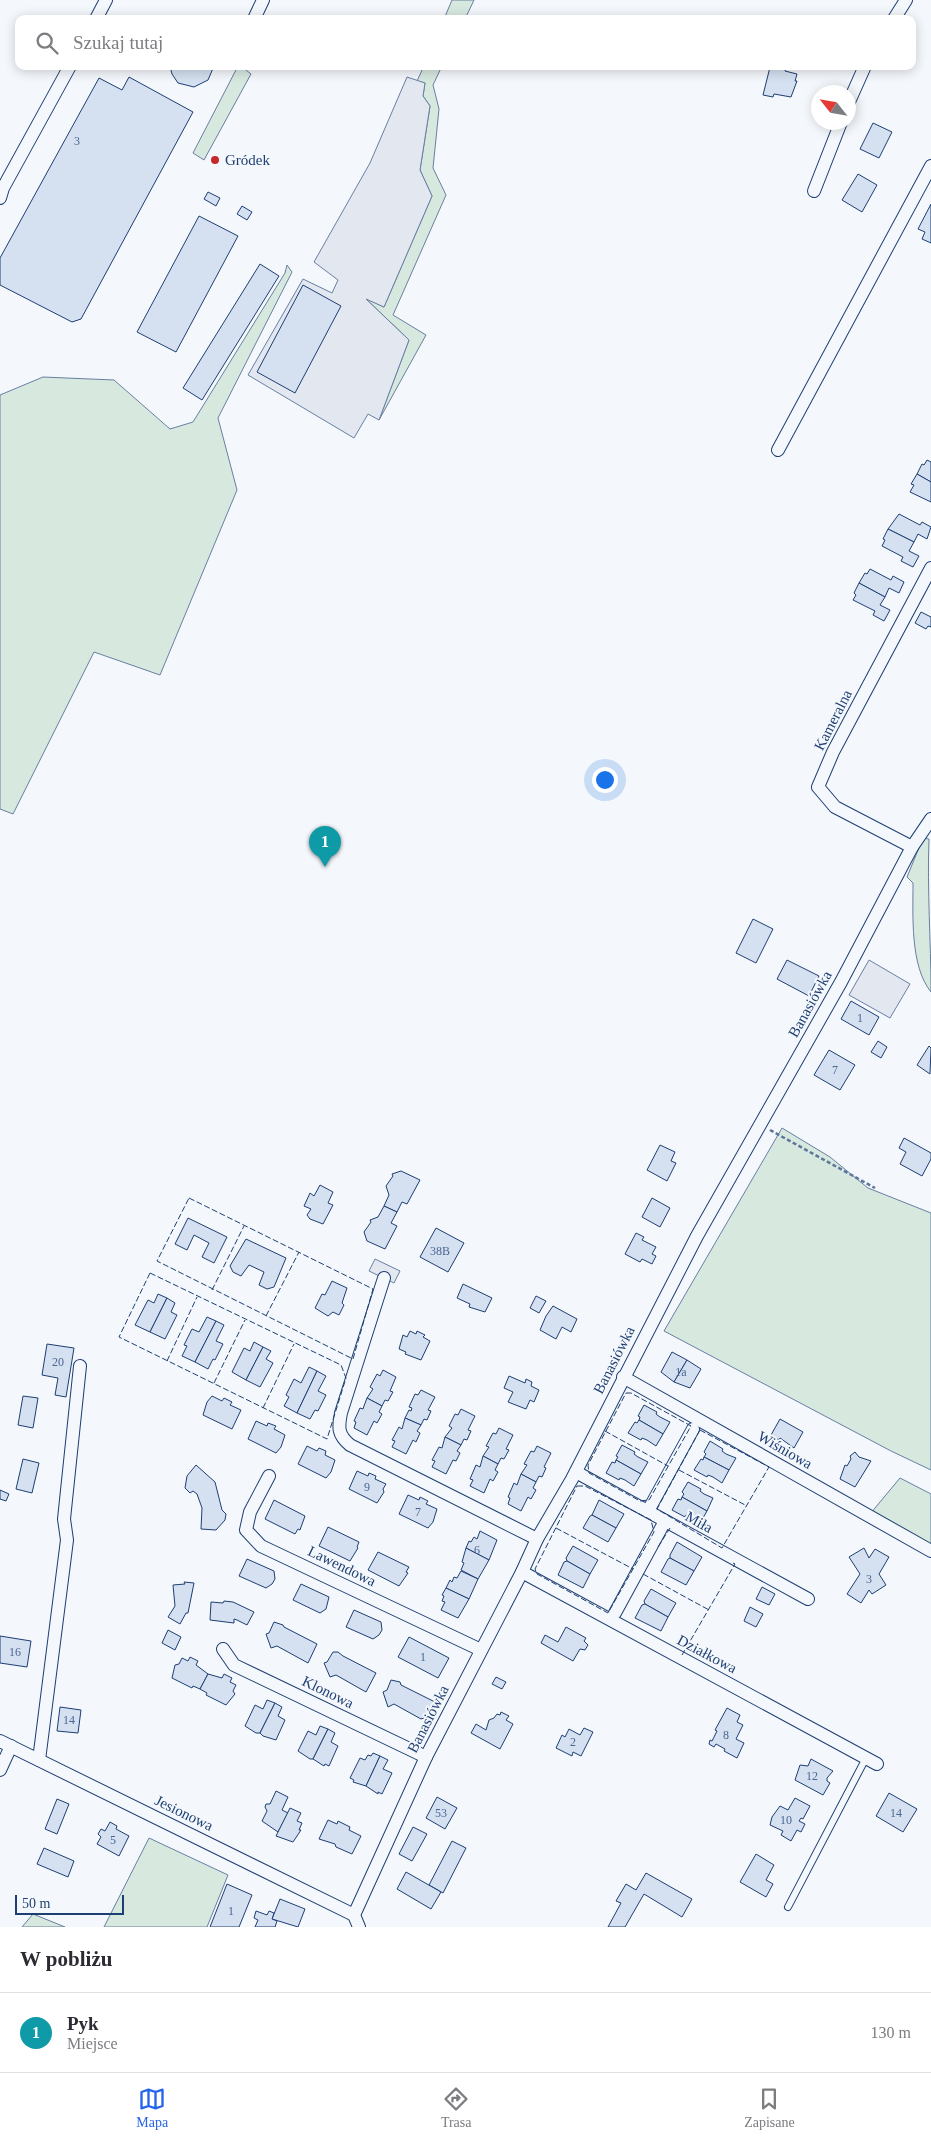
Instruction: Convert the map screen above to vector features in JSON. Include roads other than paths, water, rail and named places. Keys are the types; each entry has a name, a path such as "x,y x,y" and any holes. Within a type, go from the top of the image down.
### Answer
{"street":[{"path":"98,15 106,0"},
{"path":"256,15 263,0"},
{"path":"897,15 906,0"},
{"path":"0,198 3,188 68,70"},
{"path":"856,85 862,70"},
{"path":"814,191 838,130"},
{"path":"778,450 931,166"},
{"name":"Kameralna","path":"912,847 835,808 818,787 833,752 931,568"},
{"name":"Banasiówka","path":"354,1915 426,1757 522,1572 537,1539 576,1472 623,1377 697,1236 841,982 912,847 931,819"},
{"path":"384,1278 341,1413 338,1429 342,1439 350,1445 537,1539"},
{"path":"39,1760 67,1540 64,1519 80,1366"},
{"name":"Wiśniowa","path":"623,1377 931,1551"},
{"path":"648,1511 693,1429"},
{"name":"Miła","path":"576,1472 808,1599"},
{"name":"Lawendowa","path":"268,1476 250,1512 246,1530 262,1546 481,1650"},
{"path":"615,1613 665,1521"},
{"name":"Działkowa","path":"522,1572 872,1761"},
{"name":"Klonowa","path":"223,1649 234,1665 426,1757"},
{"path":"0,1770 5,1743"},
{"name":"Jesionowa","path":"5,1743 354,1915"},
{"path":"354,1915 359,1927"}],"lane":[{"path":"788,1906 872,1761"}],"place":[{"name":"Gródek","path":"215,160"},
{"name":"Pyk","path":"325,867"}]}
